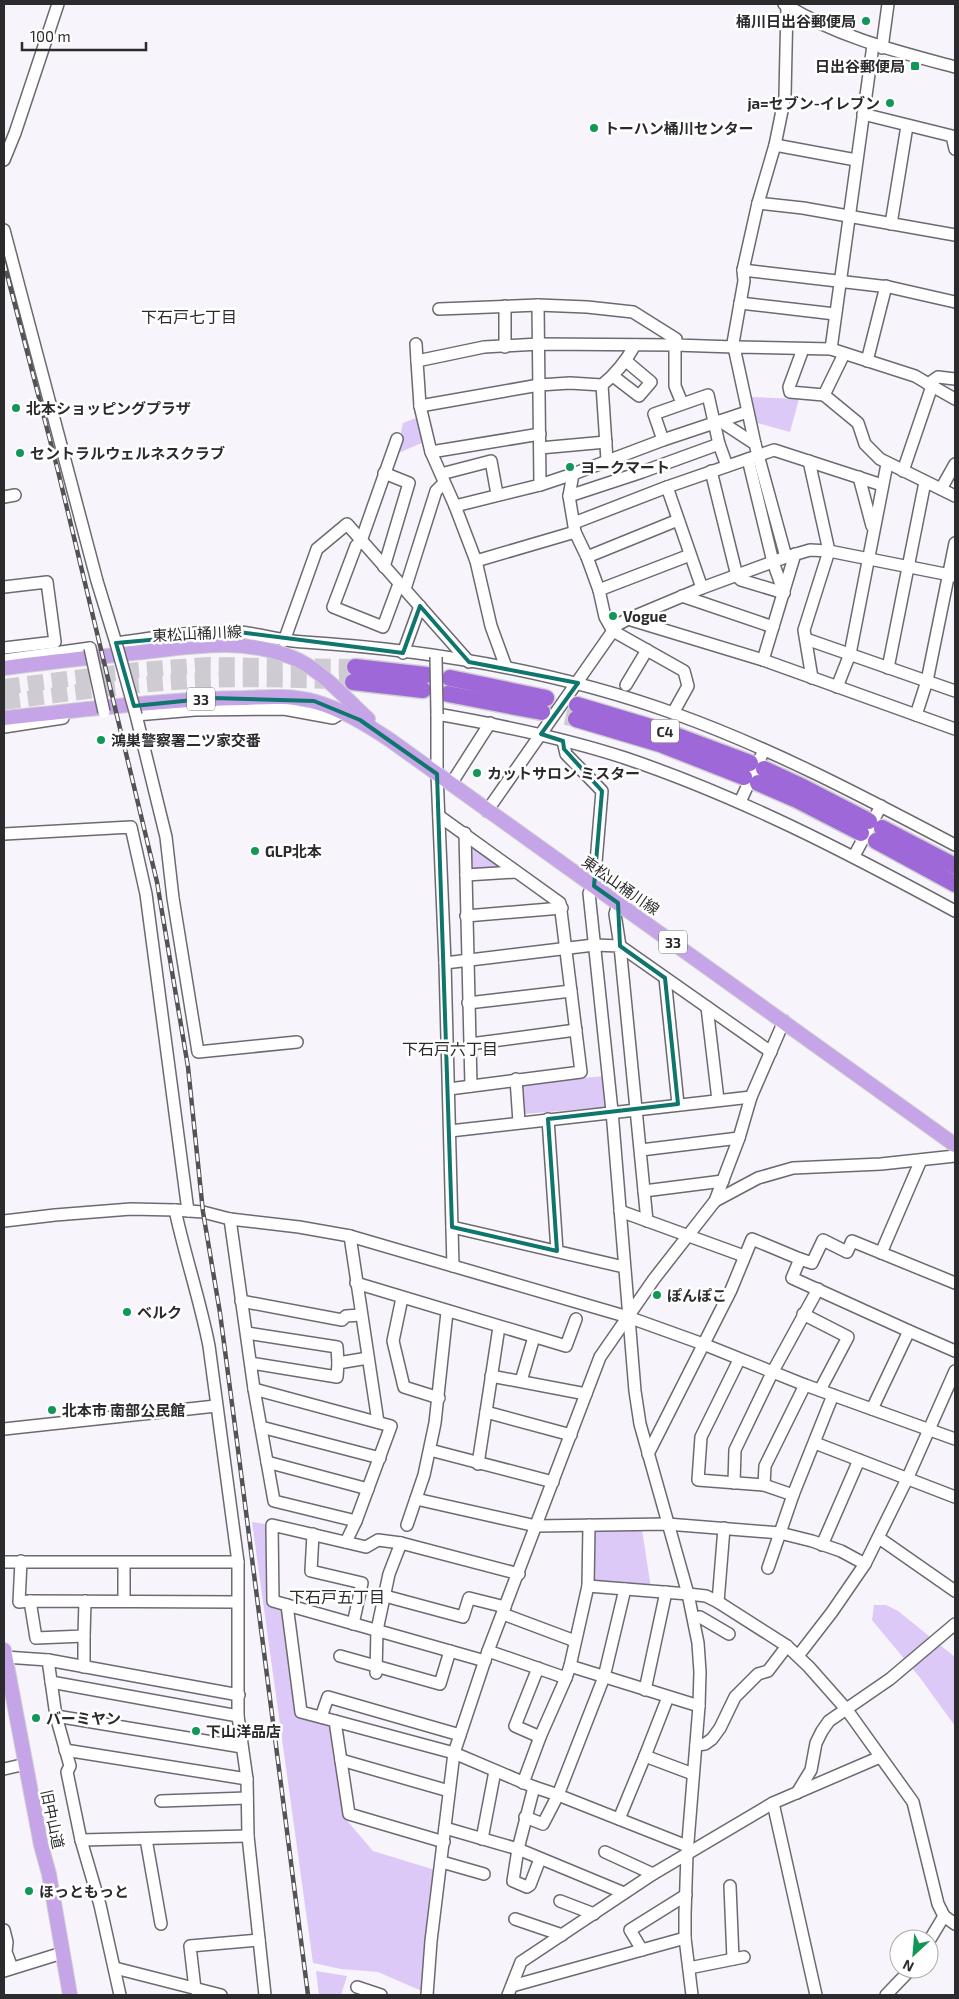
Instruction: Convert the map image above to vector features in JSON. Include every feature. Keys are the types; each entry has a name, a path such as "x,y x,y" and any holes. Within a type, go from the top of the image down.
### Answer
{"highway":[{"path":"354,675 424,682"},
{"path":"449,686 544,705"},
{"name":"C4","path":"576,712 660,744 754,773 798,800 955,866"},
{"name":"C4","path":"872,831 955,884"}],"main road":[{"name":"東松山桶川線","path":"4,668 196,646 236,644 264,648 293,657 316,672 390,740"},
{"name":"東松山桶川線","path":"4,718 213,698 287,698 314,701 343,712 360,720 390,740 955,1145"},
{"name":"旧中山道","path":"4,1654 49,1874 70,1995"}],"street":[{"path":"4,160 58,4"},
{"path":"763,660 784,592 791,555 747,412 733,343 744,281 743,270 758,202 775,145 785,96 786,4 831,28 878,47 955,67"},
{"path":"831,349 862,114 888,4"},
{"path":"862,114 952,136 955,149"},
{"path":"892,224 907,126"},
{"path":"775,145 856,160"},
{"path":"758,202 955,235"},
{"path":"4,230 97,581 136,715 166,837 173,898 198,1052 297,1042"},
{"path":"743,270 886,286 955,302"},
{"path":"867,361 886,286"},
{"path":"740,303 835,314"},
{"path":"538,305 540,484"},
{"path":"439,309 538,305 587,306 633,312 676,339 675,386 682,404"},
{"path":"505,306 505,347"},
{"path":"416,344 420,406 431,452 455,506 476,561 491,626 506,667"},
{"path":"416,361 484,347 539,344 831,349 915,376 955,399"},
{"path":"420,406 539,385 602,385 613,376 635,345"},
{"path":"803,349 789,387 790,392 824,395 858,423 865,444 887,464 955,496"},
{"path":"824,395 844,354"},
{"path":"613,376 640,396 650,382 626,360"},
{"path":"903,471 930,385 938,377 955,379"},
{"path":"602,385 607,460"},
{"path":"663,440 654,414 708,395 717,422 719,444 727,466"},
{"path":"455,506 573,474 663,440 747,412"},
{"path":"717,422 758,449 774,450 882,485"},
{"path":"431,452 540,434"},
{"path":"397,439 361,541 356,546 333,607 383,627 402,587 436,491 443,478 491,462 497,494"},
{"path":"540,448 606,442"},
{"path":"569,496 719,444"},
{"path":"476,561 574,528 667,486 748,459 758,449"},
{"path":"748,459 773,562 784,592"},
{"path":"810,461 829,551 804,630 812,678"},
{"path":"837,687 850,654 887,464"},
{"path":"941,489 955,464"},
{"path":"711,471 737,576 741,580 784,592"},
{"path":"642,472 648,494"},
{"path":"384,473 409,482 384,567"},
{"path":"573,474 569,496 574,528 599,590 605,617 613,631 684,671 688,686 673,713"},
{"path":"858,477 873,530"},
{"path":"888,668 925,482"},
{"path":"667,486 702,588"},
{"path":"587,557 678,520"},
{"path":"284,641 317,549 347,524 469,662"},
{"path":"916,715 927,681 952,575 955,543"},
{"path":"487,811 617,625 628,619 702,588 791,555 810,550 829,551 908,568 952,575"},
{"path":"599,590 690,555"},
{"path":"4,587 46,582 56,648"},
{"path":"682,596 773,627"},
{"path":"403,653 420,606"},
{"path":"628,619 763,660 955,729"},
{"path":"116,643 160,636 238,632 284,641 346,645 506,667 578,683 673,713 764,750 881,806 955,845"},
{"path":"806,639 955,691"},
{"path":"4,648 90,648 104,712 4,727"},
{"path":"4,660 56,648"},
{"path":"626,685 647,650"},
{"path":"436,657 437,774 445,963 453,1266"},
{"name":"33","path":"136,715 195,710 284,709 333,718 343,712"},
{"path":"437,714 541,734 623,757 740,802 854,856 955,910"},
{"path":"451,784 490,723"},
{"path":"564,741 566,754 602,791 594,886 589,893 612,1111 635,1391 640,1424 694,1618 700,1672 687,1850 685,1938 692,1995"},
{"path":"740,802 764,750"},
{"path":"854,856 881,806"},
{"path":"439,816 560,903 581,1072 449,1089"},
{"path":"4,834 131,827 146,894 188,1211"},
{"path":"465,833 471,1086"},
{"path":"466,875 516,872"},
{"path":"618,903 615,914 637,1108 647,1221"},
{"path":"466,916 562,908"},
{"path":"445,963 594,945 620,946 771,1052"},
{"path":"665,978 678,1104"},
{"path":"468,1003 571,991"},
{"path":"706,1007 718,1100"},
{"path":"427,1995 431,1941 454,1753 487,1656 600,1357 654,1278 715,1202 739,1138 751,1096 784,1021"},
{"path":"470,1044 576,1030"},
{"path":"516,1079 519,1122"},
{"path":"450,1131 751,1096"},
{"path":"548,1119 557,1251"},
{"path":"641,1150 739,1138"},
{"path":"715,1202 758,1178 793,1168 881,1164 955,1156"},
{"path":"881,1253 921,1160"},
{"path":"644,1191 723,1180"},
{"path":"4,1222 55,1215 130,1209 175,1210 203,1212 230,1219 299,1227 350,1236 628,1317 703,1344 772,1373 955,1439"},
{"path":"175,1210 183,1247 204,1321 238,1562 238,1716 247,1779 248,1836 265,1995"},
{"path":"620,1211 744,1256"},
{"path":"230,1219 254,1390 274,1501 356,1521"},
{"path":"452,1226 624,1267"},
{"path":"350,1236 378,1422"},
{"path":"648,1454 731,1290 752,1239 812,1263 823,1240 848,1252 852,1241 955,1283"},
{"path":"800,1259 792,1278 818,1288 955,1351"},
{"path":"356,1283 447,1312 566,1346 576,1319"},
{"path":"734,1482 735,1450 772,1373 818,1288"},
{"path":"402,1298 393,1340 404,1387 439,1398"},
{"path":"241,1301 342,1320 346,1316 361,1315"},
{"path":"407,1525 430,1450 439,1398 447,1312"},
{"path":"803,1314 848,1336 820,1390"},
{"path":"478,1464 499,1327"},
{"path":"872,1409 909,1330"},
{"path":"247,1333 337,1348 337,1377 251,1363"},
{"path":"521,1381 534,1337"},
{"path":"338,1363 368,1358"},
{"path":"739,1360 701,1437 698,1480 764,1484 794,1495"},
{"path":"798,1656 832,1612 865,1564 908,1477 928,1430 951,1388 955,1371"},
{"path":"492,1376 586,1394"},
{"path":"764,1484 765,1466 805,1385"},
{"path":"254,1390 391,1426 356,1521 346,1542"},
{"path":"768,1568 833,1395"},
{"path":"4,1430 216,1406"},
{"path":"486,1412 571,1435"},
{"path":"261,1427 380,1458"},
{"path":"815,1443 908,1477 955,1497"},
{"path":"430,1450 552,1482"},
{"path":"822,1545 859,1460"},
{"path":"267,1462 368,1489"},
{"path":"416,1499 536,1526 667,1524 780,1533 822,1545 865,1564"},
{"path":"519,1574 401,1543 378,1540 366,1547 272,1525 273,1602 353,1624 378,1626 450,1651 487,1656 538,1668 566,1678"},
{"path":"540,1859 530,1886 527,1887 513,1881 525,1817 528,1785 540,1737 570,1666 588,1586 590,1525"},
{"path":"718,1602 724,1528"},
{"path":"313,1534 311,1571 362,1583 353,1624"},
{"path":"879,1538 955,1591"},
{"path":"376,1671 378,1626 389,1574 401,1543"},
{"path":"21,1561 20,1602 237,1602"},
{"path":"4,1562 238,1562"},
{"path":"124,1563 124,1601"},
{"path":"588,1586 706,1596 787,1646 798,1656 847,1710 912,1802 938,1904 944,1916 955,1924"},
{"path":"525,1817 543,1824 558,1795 604,1677 625,1589"},
{"path":"645,1690 666,1592"},
{"path":"384,1596 463,1617 469,1598 575,1641"},
{"path":"30,1601 36,1638 84,1636"},
{"path":"84,1667 85,1601"},
{"path":"287,1605 301,1712 454,1753 528,1785 619,1819 687,1850"},
{"path":"694,1618 700,1617 729,1634"},
{"path":"797,1792 810,1770 816,1743 829,1721 890,1679 955,1624"},
{"path":"696,1744 705,1744 712,1739 720,1728 735,1697 758,1674 768,1671 787,1646"},
{"path":"340,1656 376,1671 440,1684 450,1651"},
{"path":"4,1654 143,1676 239,1695"},
{"path":"48,1660 56,1716 70,1766 67,1772 81,1840 115,1968 120,1995"},
{"path":"570,1666 699,1706"},
{"path":"538,1668 515,1726 540,1737"},
{"path":"50,1682 238,1716"},
{"path":"321,1717 328,1697 460,1735"},
{"path":"619,1819 668,1697"},
{"path":"56,1716 242,1748"},
{"path":"335,1720 349,1814 444,1842"},
{"path":"65,1750 247,1779"},
{"path":"645,1756 693,1774"},
{"path":"510,1991 521,1962 687,1850 772,1803 880,1757"},
{"path":"341,1760 449,1791"},
{"path":"4,1769 26,1764"},
{"path":"482,1839 495,1771"},
{"path":"161,1801 247,1798"},
{"path":"772,1803 816,1995"},
{"path":"445,1828 518,1850 624,1893"},
{"path":"81,1840 248,1836"},
{"path":"146,1839 161,1924"},
{"path":"605,1852 653,1874"},
{"path":"442,1862 484,1874"},
{"path":"689,1968 739,1958 730,1886"},
{"path":"642,1950 630,1930 686,1894"},
{"path":"560,1901 594,1914"},
{"path":"936,1929 944,1916"},
{"path":"515,1919 562,1935"},
{"path":"4,1930 7,1942 8,1970 62,1953"},
{"path":"510,1991 685,1938"},
{"path":"194,1988 190,1946 260,1940"},
{"path":"115,1968 221,1995"},
{"path":"886,1995 901,1979"},
{"path":"357,1987 381,1995"}],"highlighted area":[{"path":"420,606 469,662 578,683 541,734 563,741 564,749 602,791 594,886 618,903 620,946 665,978 678,1104 548,1119 557,1251 452,1227 437,774 360,720 314,701 213,698 134,706 116,643 238,632 403,653"}],"shaded area":[{"path":"752,397 799,399 790,432 754,422"},
{"path":"416,418 424,442 396,454 403,423"},
{"path":"471,842 503,869 469,870"},
{"path":"605,1076 607,1107 524,1114 522,1083"},
{"path":"252,1522 271,1525 274,1606 288,1611 300,1716 329,1722 343,1816 373,1851 435,1870 424,1992 378,1972 341,1969 313,1963"},
{"path":"642,1530 651,1588 595,1583 592,1580 592,1535 595,1531"},
{"path":"874,1605 886,1605 898,1611 955,1657 955,1726 921,1679 872,1620"},
{"path":"316,1971 347,1976 341,1995 319,1995"}],"tunnel":[{"path":"4,687 138,670 208,665 355,667"},
{"path":"4,702 182,681 263,679 353,682"},
{"path":"542,712 576,719"}],"railway":[{"path":"4,263 58,471 157,882 188,1067 203,1212 220,1313 308,1995"}],"place":[{"name":"桶川日出谷郵便局","path":"866,21"},
{"name":"日出谷郵便局","path":"915,66"},
{"name":"ja=セブン-イレブン","path":"890,103"},
{"name":"トーハン桶川センター","path":"594,128"},
{"name":"北本ショッピングプラザ","path":"16,408"},
{"name":"セントラルウェルネスクラブ","path":"20,453"},
{"name":"ヨークマート","path":"570,467"},
{"name":"Vogue","path":"613,616"},
{"name":"鴻巣警察署二ツ家交番","path":"101,740"},
{"name":"カットサロン ミスター","path":"477,773"},
{"name":"GLP北本","path":"255,851"},
{"name":"ぽんぽこ","path":"657,1295"},
{"name":"ベルク","path":"127,1312"},
{"name":"北本市 南部公民館","path":"52,1410"},
{"name":"バーミヤン","path":"36,1718"},
{"name":"下山洋品店","path":"196,1731"},
{"name":"ほっともっと","path":"29,1891"}],"district":[{"name":"下石戸七丁目","path":"189,316"},
{"name":"下石戸六丁目","path":"450,1048"},
{"name":"下石戸五丁目","path":"337,1596"}]}
